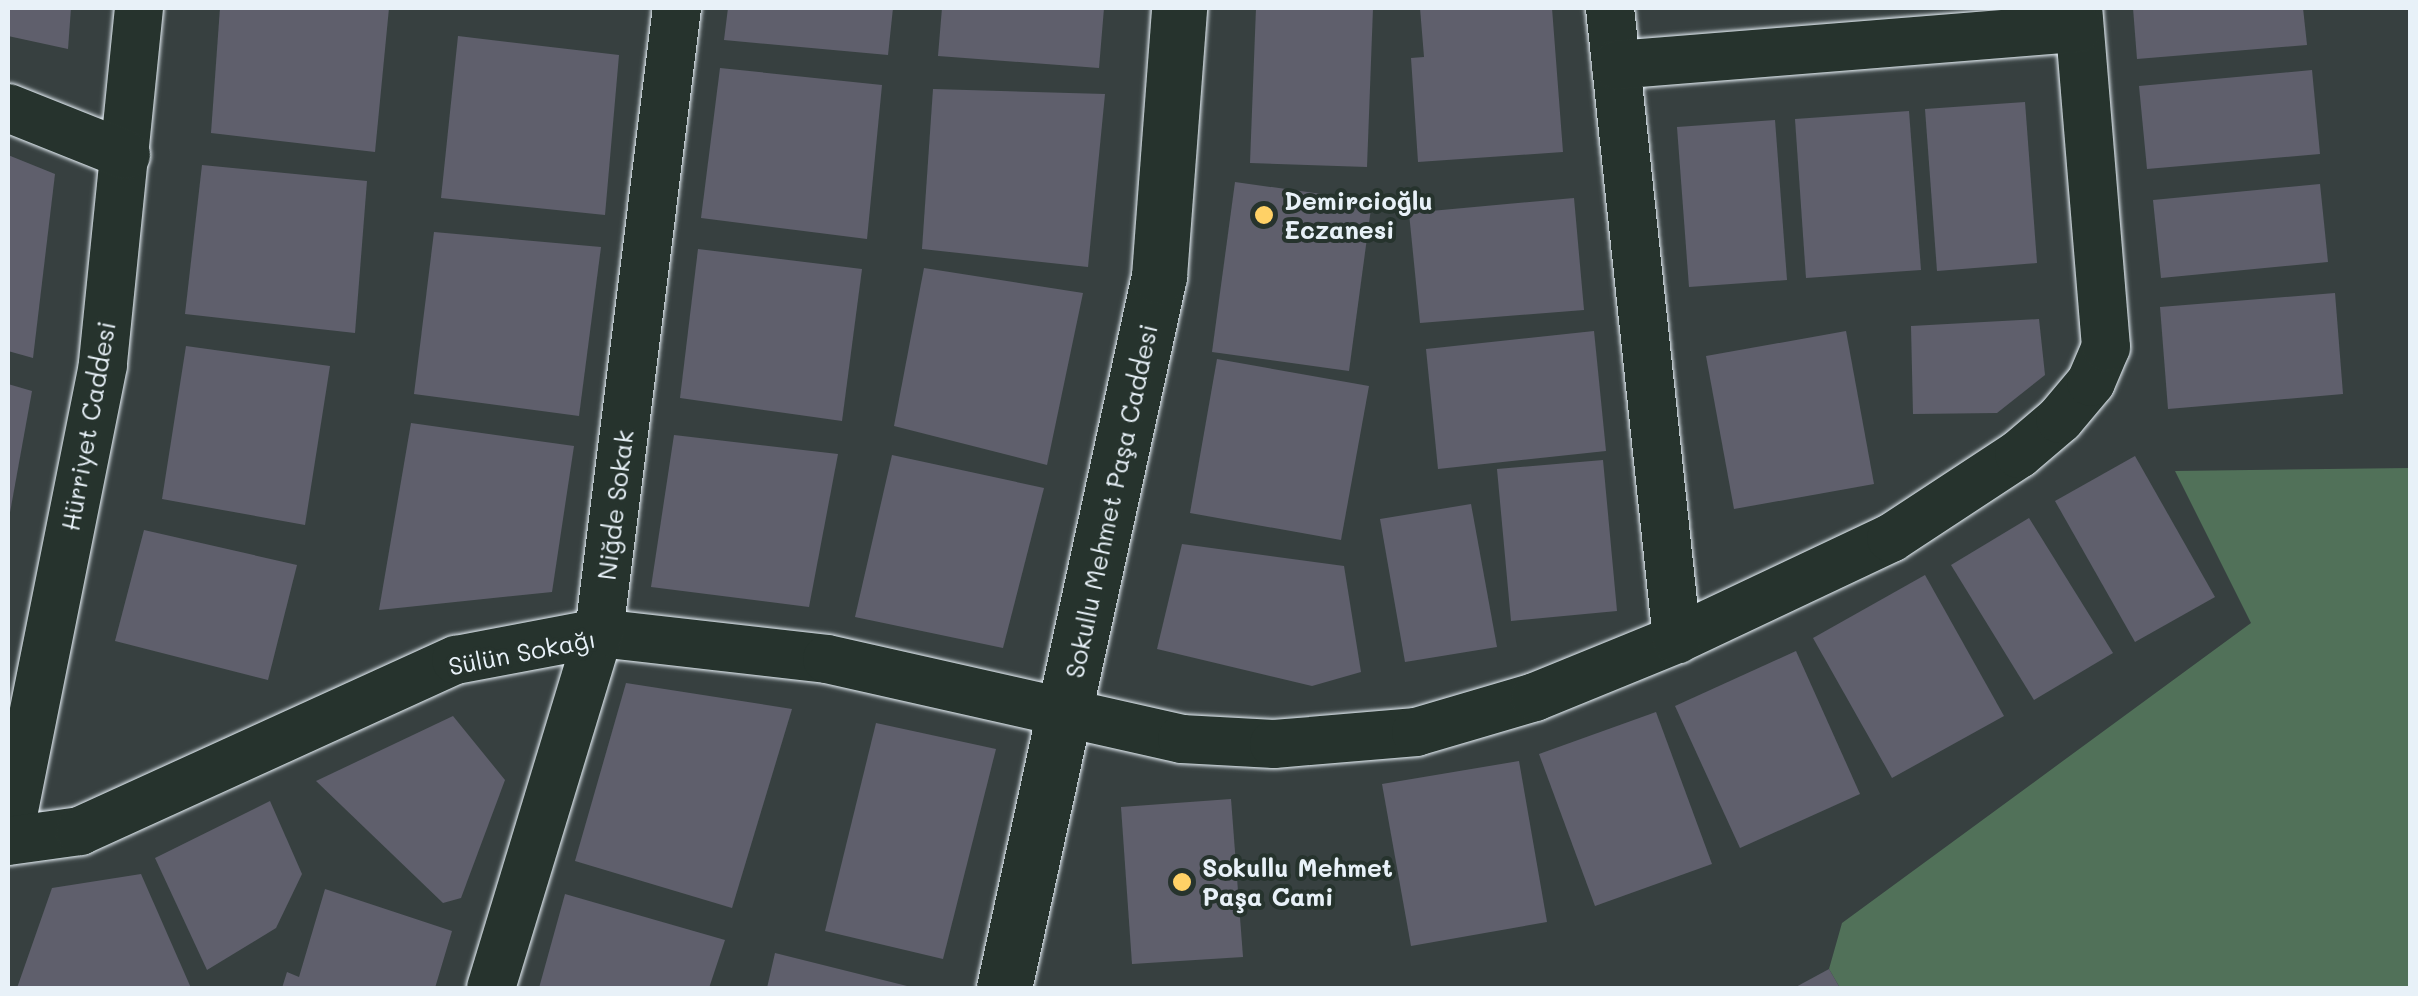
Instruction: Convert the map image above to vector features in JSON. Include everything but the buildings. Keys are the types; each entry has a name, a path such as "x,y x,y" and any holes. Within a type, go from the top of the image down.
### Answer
{"main road":[{"name":"Sokullu Mehmet Paşa Caddesi","path":"1004,988 1159,276 1179,8"}],"street":[{"name":"Hürriyet Caddesi","path":"8,841 103,366 139,8"},
{"name":"Niğde Sokak","path":"491,988 598,633 677,8"},
{"path":"1610,8 1677,639"},
{"path":"1616,66 2079,18"},
{"name":"Sülün Sokağı","path":"8,841 80,831 456,660 598,633 828,658 1182,738 1256,743 1416,732 1534,696 1677,639 1891,538 2020,454 2060,420 2092,382 2106,347 2079,18"},
{"path":"8,108 126,155"}],"green space":[{"path":"2410,468 2410,988 1840,988 1829,969 1842,923 2251,623 2175,471"}],"place":[{"name":"Demircioğlu Eczanesi","path":"1264,215"},
{"name":"Sokullu Mehmet Paşa Cami","path":"1182,882"}]}
